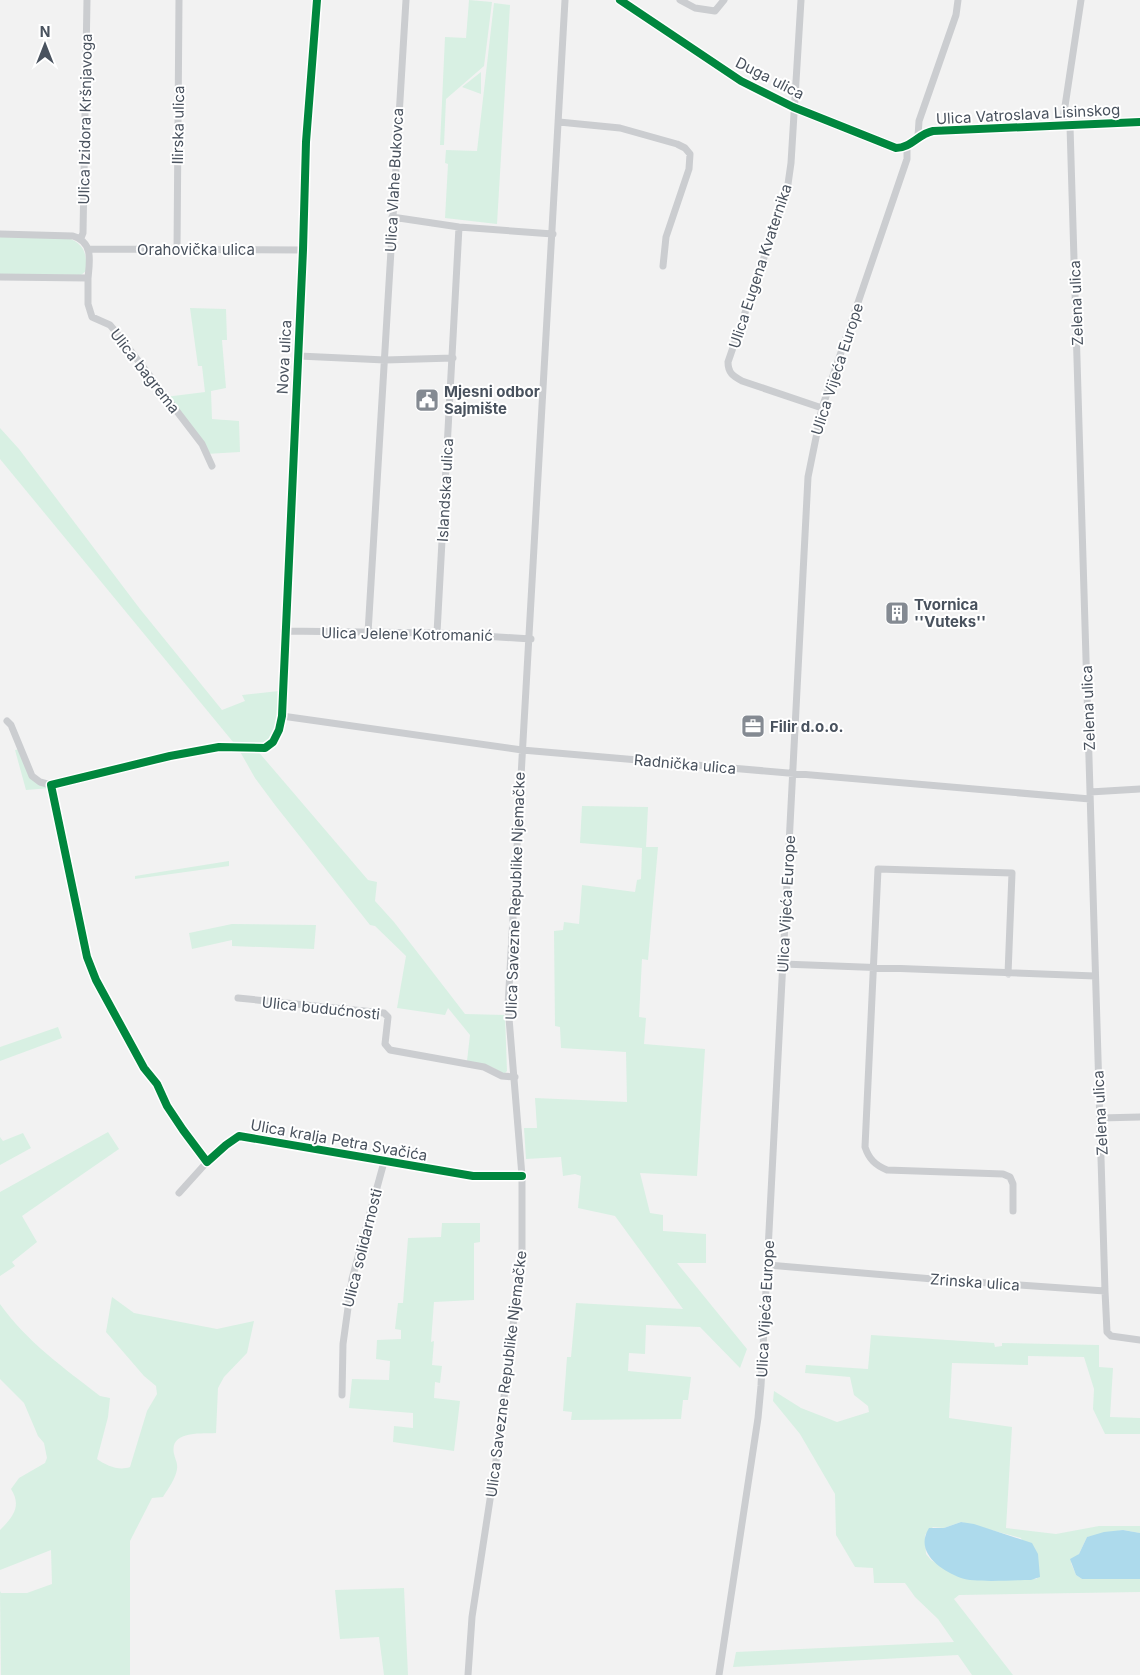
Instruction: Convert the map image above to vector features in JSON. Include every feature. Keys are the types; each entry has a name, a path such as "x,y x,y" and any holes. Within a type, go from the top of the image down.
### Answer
{"main road":[{"name":"Duga ulica","path":"620,0 741,81 793,107 890,146 902,148 908,146"},
{"name":"Ulica Vatroslava Lisinskog","path":"918,136 933,132 1140,122"},
{"path":"908,146 918,136"}],"street":[{"name":"Ulica Izidora Kršnjavoga","path":"81,238 83,233 86,0"},
{"name":"Ilirska ulica","path":"176,250 180,0"},
{"name":"Nova ulica","path":"52,789 170,756 219,747 265,748 274,742 279,730 282,716 284,631 303,250 306,142 317,0"},
{"name":"Ulica Vlahe Bukovca","path":"368,633 406,0"},
{"name":"Ulica Savezne Republike Njemačke","path":"468,1675 472,1617 497,1454 519,1290 522,1253 522,1176 508,1006 522,750 531,638 565,0"},
{"path":"680,0 695,8 715,10 724,0"},
{"name":"Ulica Eugena Kvaternika","path":"801,0 791,163 787,191 728,362 728,369 732,376 742,381 822,408"},
{"path":"918,136 920,121 956,15 958,0"},
{"name":"Zelena ulica","path":"1081,0 1066,126 1090,795 1105,1291"},
{"path":"559,122 620,128 677,144 690,154 689,169 666,237 663,266"},
{"name":"Ulica Vijeća Europe","path":"719,1675 758,1418 768,1265 807,493 811,459 822,408 907,159 908,146"},
{"path":"392,216 459,227 553,234"},
{"name":"Islandska ulica","path":"437,633 459,227"},
{"path":"0,234 66,235 81,238 89,249 88,278 0,277"},
{"name":"Orahovička ulica","path":"89,249 303,250"},
{"name":"Ulica bagrema","path":"88,278 88,304 92,318 110,325 120,337 202,444 212,466"},
{"path":"298,356 385,360 453,358"},
{"name":"Ulica Jelene Kotromanić","path":"284,631 437,633 531,638"},
{"name":"Radnička ulica","path":"282,716 522,750 792,774 1090,795 1140,790"},
{"path":"7,721 11,725 32,776 52,789 77,917 90,965 144,1068 157,1084 166,1106 207,1162"},
{"path":"1008,974 1012,873 878,869 865,1147 868,1155 873,1162 887,1170 1003,1174 1010,1177 1013,1184 1013,1211"},
{"path":"783,964 1095,976"},
{"name":"Ulica budućnosti","path":"238,998 384,1013 388,1017 385,1044 390,1050 484,1067 502,1076 515,1077"},
{"path":"1100,1118 1140,1117"},
{"name":"Ulica kralja Petra Svačića","path":"179,1193 207,1162 239,1136 473,1176 522,1176"},
{"name":"Ulica solidarnosti","path":"342,1395 344,1338 352,1278 384,1162"},
{"name":"Zrinska ulica","path":"768,1265 1105,1291"},
{"path":"1105,1291 1107,1332 1110,1336 1140,1340"}],"green space":[{"path":"469,0 492,2 484,66 446,99 444,145 440,145 445,37 466,38"},
{"path":"494,3 510,5 497,224 445,218 448,164 445,163 446,150 477,151"},
{"path":"481,72 481,94 462,87"},
{"path":"0,236 68,238 74,240 84,251 86,271 81,275 0,274"},
{"path":"190,308 226,309 227,340 222,340 226,388 211,391 212,419 239,421 240,452 206,454 165,397 205,392 202,366 198,366"},
{"path":"0,428 19,449 140,609 222,710 245,701 242,695 279,691 274,732 264,744 256,749 368,880 377,882 375,901 394,922 465,1014 505,1015 507,1071 504,1074 492,1067 467,1061 470,1035 448,1008 445,1015 397,1008 406,956 375,926 370,925 275,805 255,778 238,748 0,459"},
{"path":"20,749 32,775 51,788 26,790 15,750"},
{"path":"582,806 648,807 646,847 658,847 648,960 642,959 639,1017 646,1018 644,1044 705,1049 697,1176 640,1173 650,1213 663,1215 663,1231 706,1234 706,1263 677,1263 747,1349 740,1368 700,1327 646,1325 645,1354 629,1353 628,1371 691,1377 688,1400 683,1400 681,1419 571,1420 572,1412 563,1411 567,1357 571,1357 576,1303 683,1309 615,1216 578,1208 581,1176 575,1174 563,1176 561,1157 526,1159 524,1128 537,1128 535,1098 627,1102 626,1052 561,1048 560,1027 555,1026 554,931 563,930 564,922 579,924 582,885 635,892 637,880 641,879 642,848 580,843"},
{"path":"229,861 229,866 135,879 135,876"},
{"path":"232,924 316,925 314,949 232,946 232,940 192,949 189,933"},
{"path":"58,1027 62,1038 0,1061 0,1047"},
{"path":"108,1132 119,1149 22,1216 37,1242 12,1262 15,1266 0,1276 0,1192"},
{"path":"23,1133 31,1148 0,1165 0,1137 3,1141"},
{"path":"442,1223 480,1223 480,1242 474,1243 474,1300 434,1302 431,1342 434,1341 432,1365 442,1366 440,1383 435,1382 434,1398 460,1401 454,1451 393,1442 394,1426 413,1428 413,1413 349,1408 352,1379 389,1380 390,1361 376,1359 377,1340 401,1339 401,1330 395,1329 398,1303 403,1303 408,1238 441,1237"},
{"path":"112,1297 134,1313 217,1329 254,1321 247,1353 224,1377 218,1388 216,1433 188,1435 176,1441 174,1454 177,1467 173,1480 163,1497 152,1498 130,1541 130,1675 1,1675 0,1591 1,1593 27,1593 52,1584 51,1550 0,1570 0,1530 12,1516 16,1506 11,1489 19,1478 45,1463 47,1458 44,1443 38,1436 24,1403 0,1379 0,1304 22,1330 47,1354 100,1396 110,1398 108,1417 97,1459 109,1466 126,1468 130,1467 147,1411 157,1394 156,1386 144,1376 106,1332"},
{"path":"871,1335 994,1343 995,1347 1002,1346 1002,1343 1099,1345 1099,1367 1113,1368 1110,1417 1140,1418 1140,1434 1105,1434 1093,1409 1094,1389 1084,1357 1028,1356 1028,1365 952,1363 949,1418 1012,1427 1006,1528 1056,1534 1099,1526 1140,1526 1140,1533 1123,1530 1087,1537 1079,1554 1071,1563 1076,1575 1082,1579 1140,1579 1140,1592 959,1595 954,1599 1013,1675 972,1675 958,1655 733,1667 736,1652 954,1642 938,1619 915,1597 905,1583 874,1583 873,1568 855,1567 836,1535 835,1494 800,1434 773,1401 774,1391 801,1408 837,1422 869,1412 868,1406 854,1395 850,1377 805,1373 806,1365 868,1369","holes":["961,1522 1021,1538 1037,1579 962,1578 931,1560 926,1554 925,1535 933,1527 944,1528"]},
{"path":"404,1588 408,1675 384,1675 379,1637 340,1639 335,1590"}],"water":[{"path":"961,1522 974,1524 1032,1543 1038,1554 1040,1577 1031,1580 967,1580 945,1570 927,1552 925,1537 929,1528 944,1528"},
{"path":"1123,1530 1140,1533 1140,1579 1082,1579 1076,1575 1070,1559 1079,1554 1087,1537 1104,1532"}],"cycle path":[{"path":"317,0 306,142 303,250 282,716 279,730 273,742 265,748 219,747 170,756 51,785 87,957 96,980 144,1068 157,1084 167,1106 207,1162 239,1136 473,1176 522,1176"},
{"path":"620,0 741,81 793,107 896,148 906,146 933,131 1140,122"}],"place":[{"name":"Mjesni odbor Sajmište","path":"427,400"},
{"name":"Tvornica ''Vuteks''","path":"897,613"},
{"name":"Filir d.o.o.","path":"753,726"}]}
